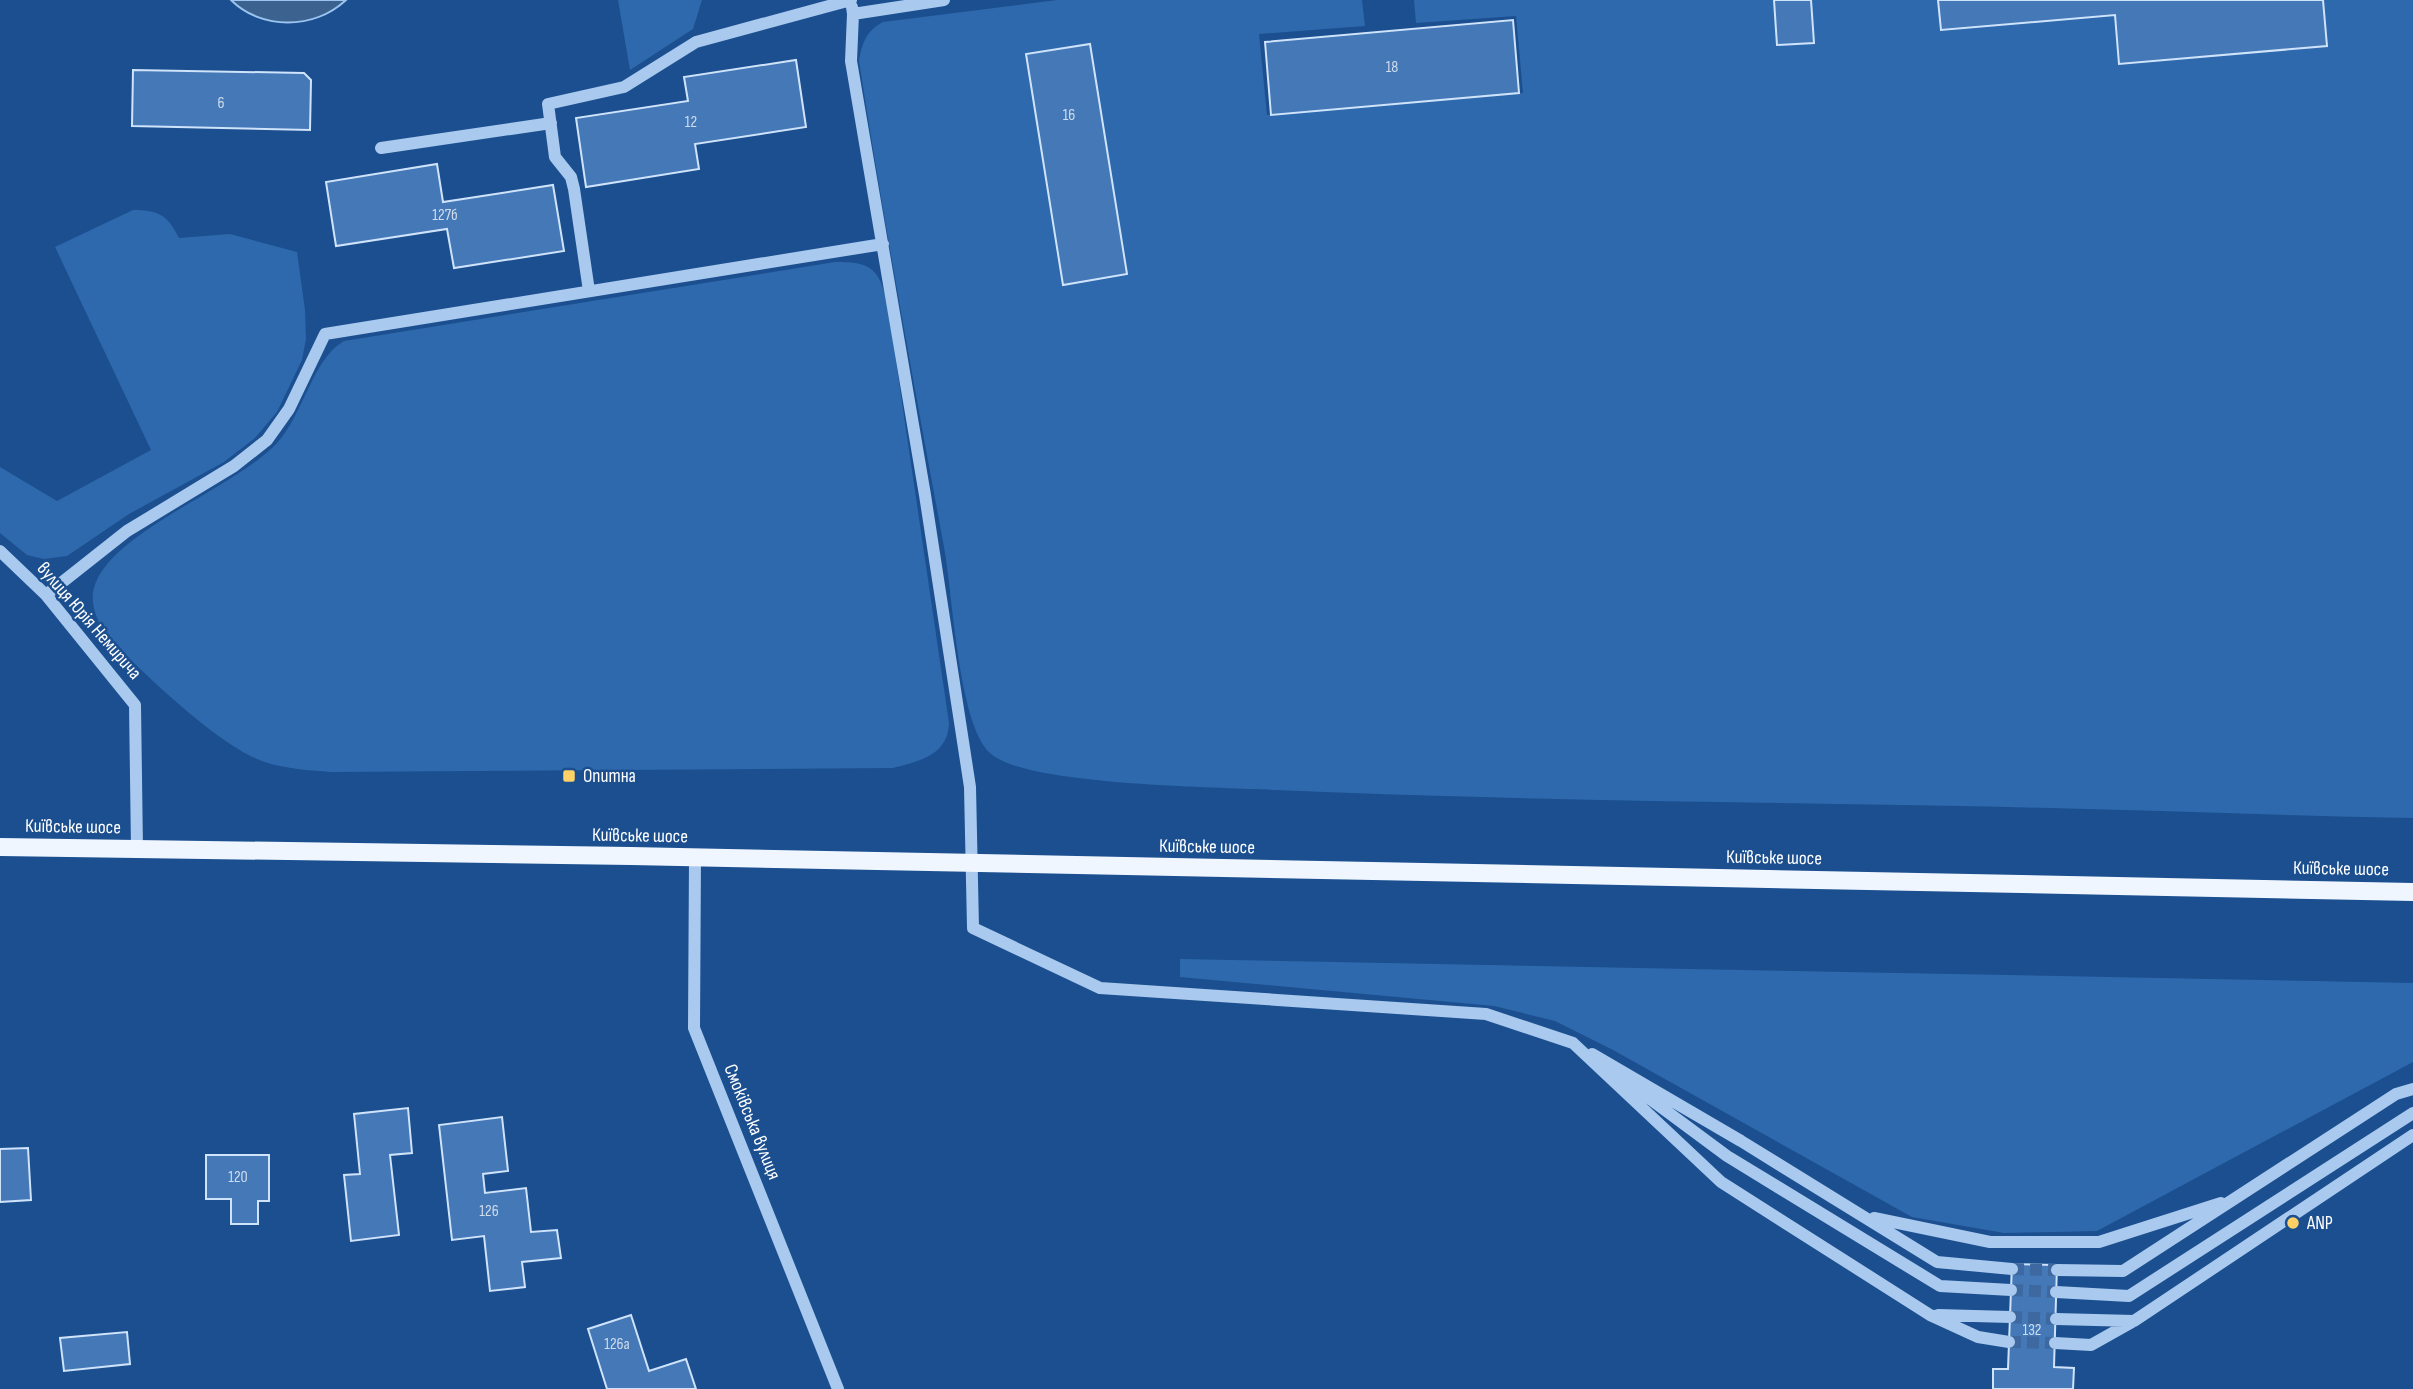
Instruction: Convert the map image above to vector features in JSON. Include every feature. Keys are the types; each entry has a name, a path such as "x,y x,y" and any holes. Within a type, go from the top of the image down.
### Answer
{"main road":[{"name":"Київське шосе","path":"0,847 2413,891"}],"street":[{"path":"589,291 574,189 571,177 555,157 548,104 624,87 695,42 851,0 851,61 970,787 973,928 1100,988 1486,1014 1573,1043 1937,1262 2012,1269"},
{"path":"853,14 944,0"},
{"path":"381,148 551,122"},
{"path":"46,595 127,531 234,466 267,440 289,409 325,334 883,244"},
{"name":"вулиця Юрія Немирича","path":"0,551 46,595 135,705 137,849"},
{"name":"Смоківська вулиця","path":"695,858 694,1028 838,1389"},
{"path":"1573,1043 1727,1156 1940,1286 2011,1290"},
{"path":"1573,1043 1721,1182 1930,1315 1978,1337 2009,1342"},
{"path":"2057,1270 2123,1271 2396,1094 2413,1089"},
{"path":"2056,1292 2129,1296 2413,1114"},
{"path":"2055,1343 2091,1345 2134,1321 2413,1135"},
{"path":"1863,1216 1990,1242 2099,1242 2238,1197"},
{"path":"1930,1315 2010,1317"},
{"path":"2056,1319 2134,1321"}],"shaded area":[{"path":"231,0 346,0 319,17 288,22 257,17"},
{"path":"618,0 702,0 693,29 630,70"},
{"path":"1057,0 1362,0 1365,26 1259,34 1267,115 1523,93 1516,16 1416,23 1414,0 1780,0 1774,1 1778,45 1814,42 1811,0 1938,0 1941,30 2115,15 2119,64 2323,0 2413,0 2413,818 1213,788 1081,778 1010,764 990,753 979,738 958,657 944,547 859,61 866,38 883,22","holes":["1090,44 1127,274 1064,285 1026,54"]},
{"path":"133,210 161,215 171,224 179,238 230,234 297,252 305,310 306,339 302,360 277,412 255,438 224,462 129,514 67,556 44,559 27,555 0,533 0,467 57,501 151,450 55,247"},
{"path":"835,262 859,264 873,271 882,285 888,307 949,723 944,743 931,755 893,768 331,772 294,768 257,759 218,736 156,684 104,633 96,615 93,595 96,582 108,563 152,526 235,476 277,443 294,418 324,360 344,341"},
{"path":"1180,959 2413,983 2413,1062 2097,1231 2004,1233 1912,1217 1613,1050 1555,1021 1494,1006 1180,977"}],"building":[{"path":"1774,0 1811,0 1814,43 1777,45"},
{"path":"1938,0 2323,0 2327,46 2119,64 2115,15 1941,30"},
{"path":"1513,20 1519,93 1271,115 1265,42"},
{"path":"1090,44 1127,274 1063,285 1026,54"},
{"path":"796,60 806,127 695,144 699,169 586,187 576,118 688,101 684,77"},
{"path":"133,70 304,73 311,80 310,130 132,126"},
{"path":"437,164 443,202 553,185 564,251 454,268 447,229 336,246 326,182"},
{"path":"408,1108 412,1153 390,1155 399,1235 351,1241 344,1175 360,1174 354,1114"},
{"path":"502,1117 508,1171 483,1174 485,1193 526,1188 531,1232 557,1230 561,1258 522,1262 525,1287 490,1291 484,1236 452,1240 439,1125"},
{"path":"28,1148 31,1200 0,1202 0,1149"},
{"path":"206,1155 269,1155 269,1201 258,1201 258,1224 231,1224 231,1199 206,1199"},
{"path":"2012,1264 2057,1265 2054,1367 2074,1368 2073,1389 1993,1389 1993,1369 2008,1369"},
{"path":"631,1315 649,1371 686,1359 696,1389 607,1389 588,1329"},
{"path":"127,1332 130,1364 64,1371 60,1338"}],"tunnel":[{"path":"2012,1269 2057,1270"},
{"path":"2011,1290 2056,1292"},
{"path":"2010,1317 2056,1319"},
{"path":"2009,1342 2055,1343"}],"place":[{"name":"Опитна","path":"569,776"},
{"name":"ANP","path":"2293,1223"}]}
